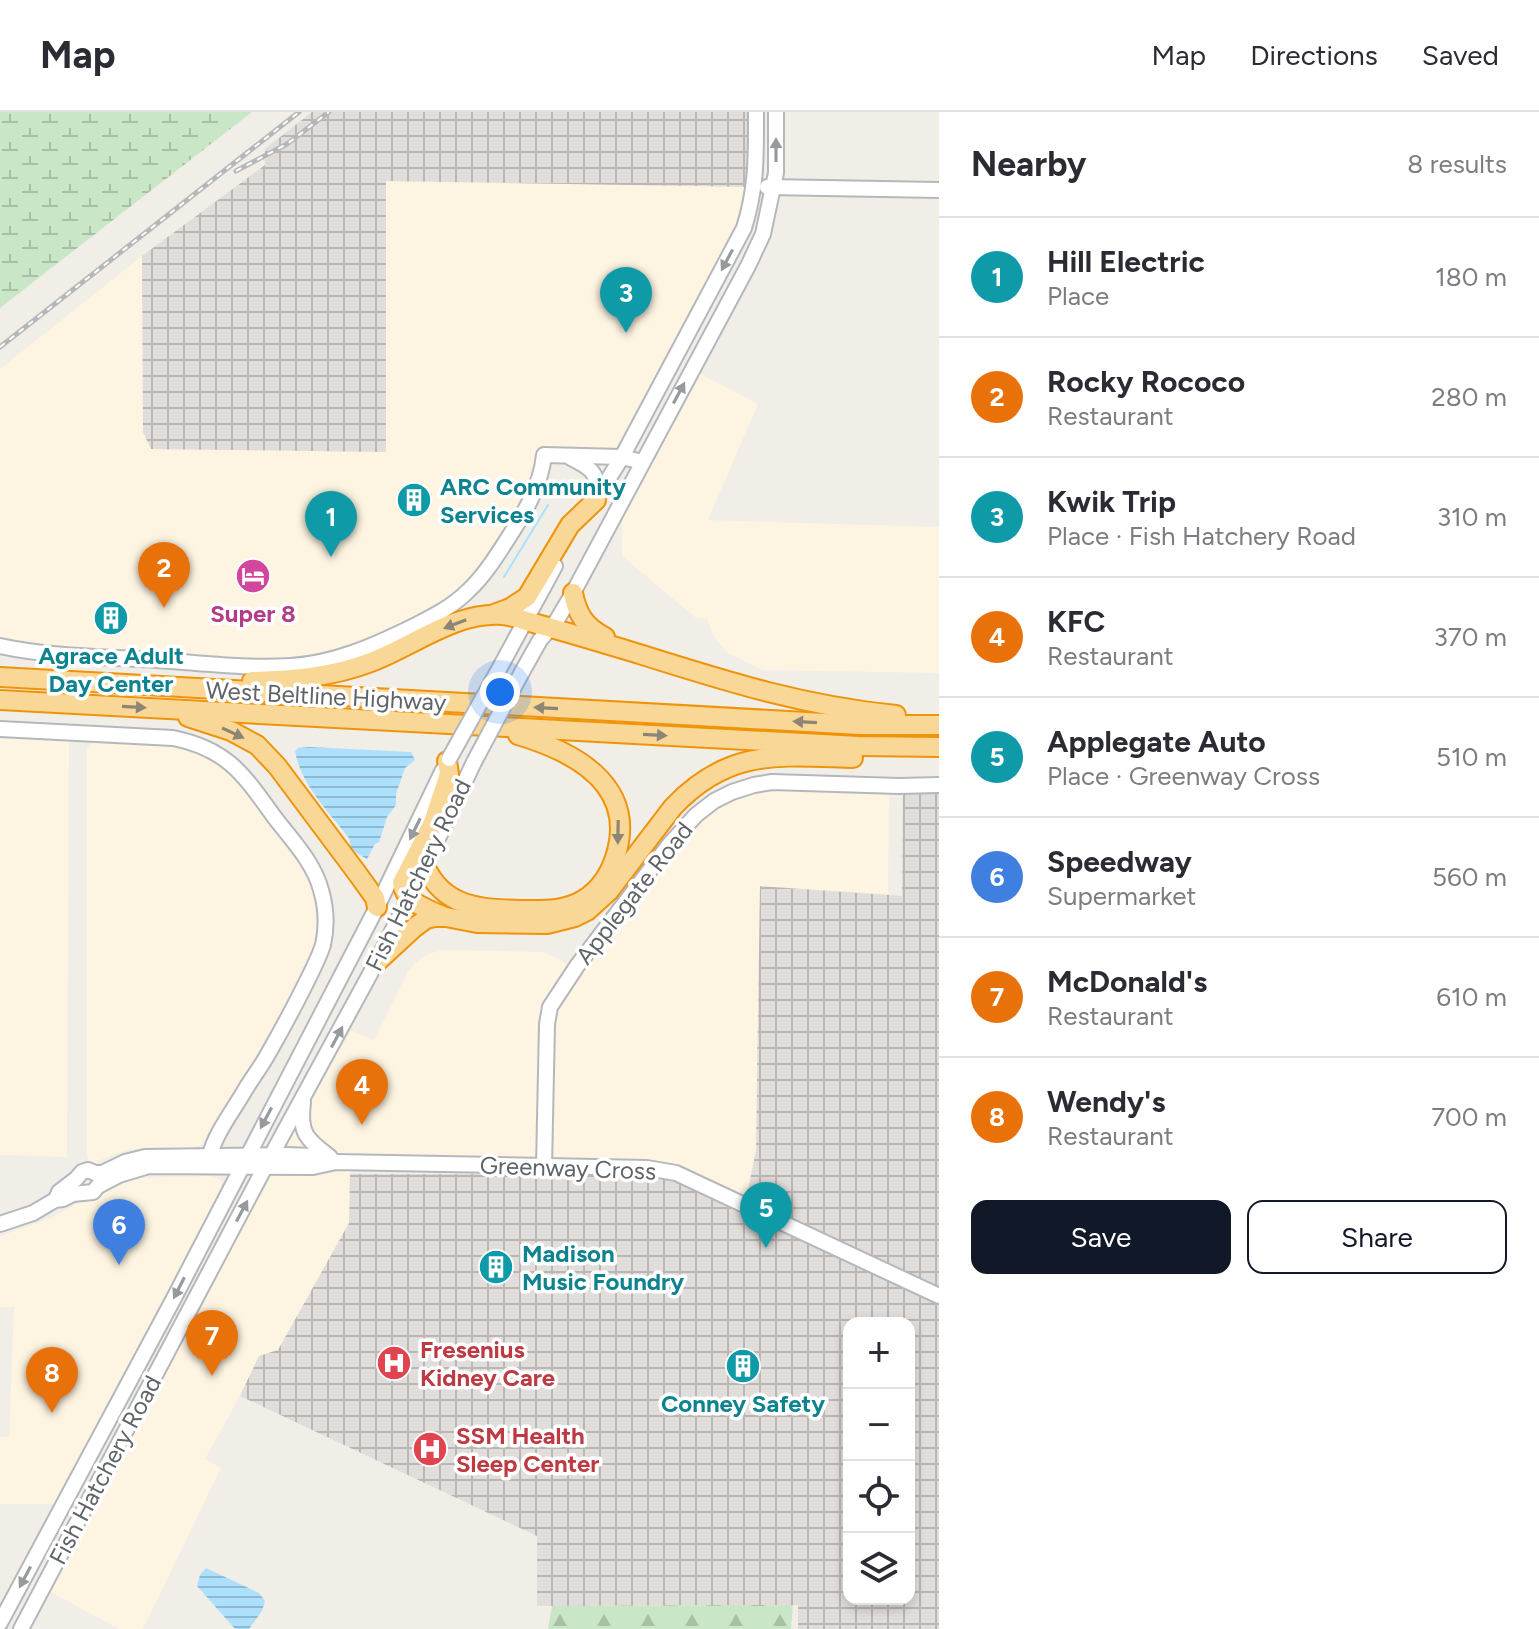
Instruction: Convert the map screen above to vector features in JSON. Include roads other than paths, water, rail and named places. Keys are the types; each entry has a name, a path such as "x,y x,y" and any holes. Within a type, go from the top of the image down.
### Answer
{"highway":[{"path":"150,686 330,675 374,662 459,621 510,608 527,597 570,525 598,497"},
{"path":"573,593 580,617 593,631 678,666"},
{"path":"484,615 504,615 551,627 734,684 822,706 939,718"},
{"name":"West Beltline Highway","path":"0,677 860,725 939,725"},
{"name":"West Beltline Highway","path":"0,700 493,728 858,746 939,747"},
{"path":"163,708 231,731 257,745 277,766 362,880 375,898 377,907"},
{"path":"425,866 440,889 461,902 487,909 535,910 555,909 583,900 596,890 612,867 620,839 620,826 614,801 603,781 565,752 493,728"},
{"path":"448,760 449,774 432,825 402,883 409,899 446,917 477,923 547,924 587,911 609,891 673,807 699,783 732,765 770,757 939,757"},
{"path":"376,963 426,919 446,917"}],"main road":[{"name":"Fish Hatchery Road","path":"0,1623 377,907 448,760 552,571 622,457 744,228 754,187 756,112"},
{"name":"Fish Hatchery Road","path":"21,1629 376,963 474,762 522,672 573,593 748,266 763,234 776,173 776,112"},
{"path":"754,187 939,190"},
{"path":"0,646 52,654 259,666 322,662 357,652 454,604 481,579 531,499 544,455 622,457 642,462"},
{"path":"567,456 594,472 598,497"},
{"path":"0,729 173,738 207,748 228,760 245,777 312,868 321,888 325,913 323,945 293,1009 215,1140 210,1155"},
{"name":"Applegate Road","path":"544,1167 550,1007 577,966 669,845 696,815 732,792 772,782 939,785"},
{"path":"306,1093 302,1112 306,1134 312,1144 336,1162"},
{"name":"Greenway Cross","path":"93,1184 102,1173 145,1157 210,1155 244,1161"},
{"name":"Greenway Cross","path":"0,1224 33,1213 93,1184 149,1166 313,1156 336,1162 647,1168 676,1173 939,1296"},
{"name":"Greenway Cross","path":"55,1200 59,1192 85,1170 93,1184"},
{"path":"165,1314 163,1340 170,1346"},
{"path":"147,1348 155,1354 153,1379"}],"water":[{"path":"309,747 411,752 415,760 405,768 396,794 396,805 387,817 379,842 367,859 351,850 349,838 303,775 295,751"},
{"path":"206,1568 259,1593 265,1601 249,1629 235,1629 197,1586"}],"waterway":[{"path":"504,577 548,505"}],"railway":[{"path":"0,347 299,112"},
{"path":"236,171 287,144 329,112"}],"place":[{"name":"Kwik Trip","path":"626,333"},
{"name":"ARC Community Services","path":"414,500"},
{"name":"Hill Electric","path":"331,557"},
{"name":"Super 8","path":"253,576"},
{"name":"Rocky Rococo","path":"164,608"},
{"name":"Agrace Adult Day Center","path":"111,618"},
{"name":"KFC","path":"362,1125"},
{"name":"Applegate Auto","path":"766,1248"},
{"name":"Speedway","path":"119,1265"},
{"name":"Madison Music Foundry","path":"496,1267"},
{"name":"Fresenius Kidney Care","path":"394,1363"},
{"name":"Conney Safety","path":"743,1366"},
{"name":"McDonald's","path":"212,1376"},
{"name":"Wendy's","path":"52,1413"},
{"name":"SSM Health Sleep Center","path":"430,1449"}]}
